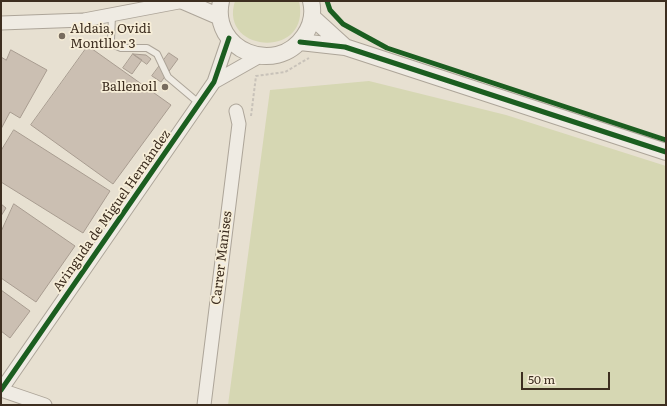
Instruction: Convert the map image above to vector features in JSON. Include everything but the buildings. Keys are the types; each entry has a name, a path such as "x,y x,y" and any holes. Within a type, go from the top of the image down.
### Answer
{"street":[{"path":"1,23 84,20 156,5 184,1 221,9 229,38 243,50 260,56 282,54 300,42 308,31 312,17 311,1"},
{"path":"312,17 345,47"},
{"name":"Avinguda de Miguel Hernández","path":"1,390 200,104 214,82 229,38"},
{"path":"300,42 345,47 666,152"},
{"name":"Avinguda de Miguel Hernández","path":"214,82 260,56"},
{"name":"Carrer Manises","path":"204,405 239,124 236,111"},
{"path":"1,390 45,405"}],"lane":[{"path":"112,15 111,40 114,45 121,48 146,48 157,54 168,77 200,104"}],"path":[{"path":"250,119 256,76 285,72 310,57"}],"green space":[{"path":"235,1 299,1 299,20 292,33 280,41 266,43 251,39 240,31 233,18"},
{"path":"369,81 506,115 666,166 666,405 228,405 270,90"}],"cycle path":[{"path":"327,1 330,10 343,24 387,48 666,140"},
{"path":"1,390 214,82 229,38"},
{"path":"300,42 345,47 666,152"}],"place":[{"name":"Aldaia, Ovidi Montllor 3","path":"62,36"},
{"name":"Ballenoil","path":"165,87"}]}
